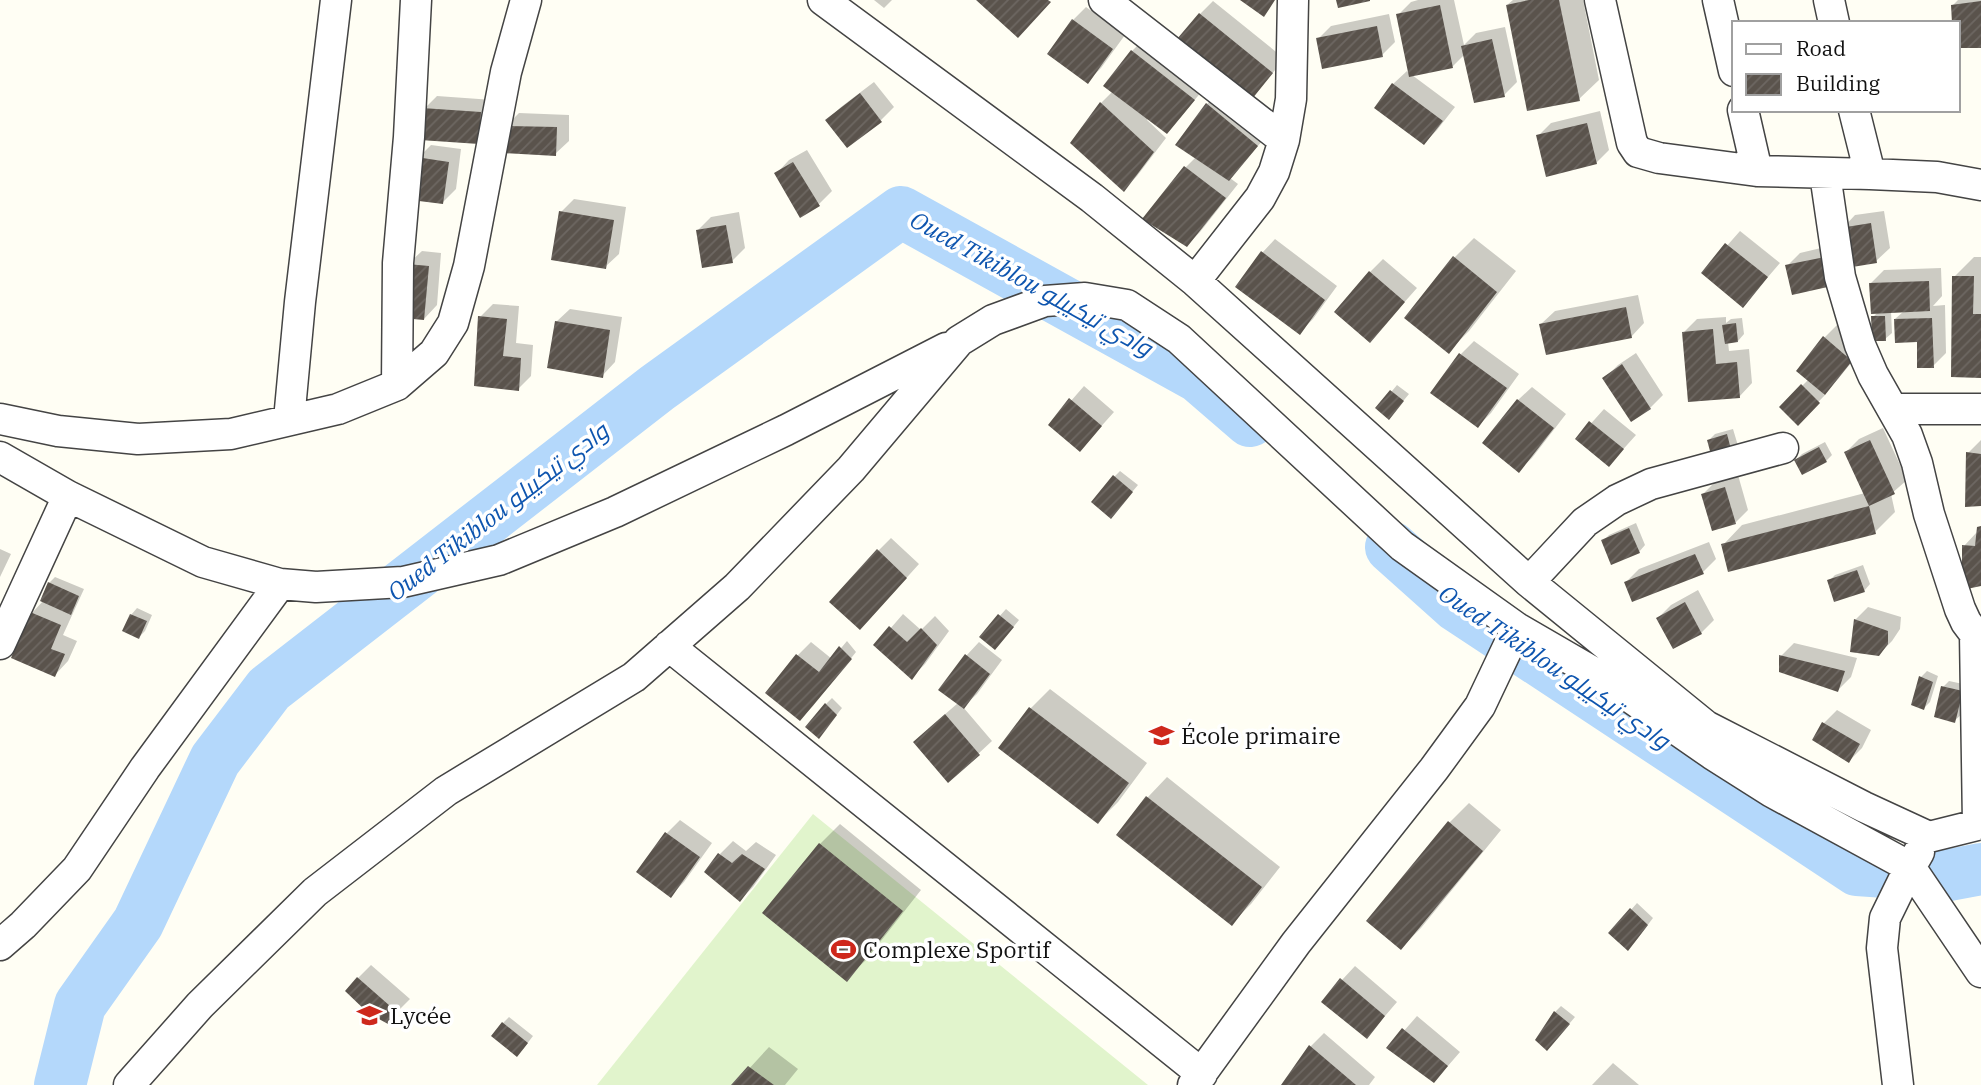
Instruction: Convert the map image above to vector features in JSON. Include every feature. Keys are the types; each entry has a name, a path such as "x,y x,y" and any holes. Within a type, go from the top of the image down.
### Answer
{"street":[{"path":"289,420 300,302 337,0"},
{"path":"397,385 398,263 409,137 416,0"},
{"path":"0,419 58,431 138,439 231,434 338,409 397,385 434,353 453,323 469,266 506,72 526,0"},
{"path":"823,0 1092,198 1195,281 1529,582 1706,726 1864,807 1929,837 1979,824 1975,634 1960,609 1907,435 1860,345 1840,277 1825,174"},
{"path":"1104,0 1284,141"},
{"path":"1195,281 1260,198 1274,172 1284,141 1291,99 1293,0"},
{"path":"1600,0 1629,132 1638,152 1659,158 1757,171 1937,177 1981,185"},
{"path":"1718,0 1732,62"},
{"path":"1829,0 1834,21"},
{"path":"1743,112 1757,171"},
{"path":"1854,112 1870,174"},
{"path":"0,457 68,496 203,562 280,584 316,587 402,582 499,560 615,512 786,430 958,341 993,320 1045,301 1085,298 1127,305 1179,339 1402,546 1517,628 1598,675 1772,792 1910,867 1981,972"},
{"path":"129,1085 200,1005 315,892 446,791 634,677 737,587 851,469 958,341"},
{"path":"1893,409 1981,409"},
{"path":"1529,582 1585,522 1617,500 1651,484 1783,447"},
{"path":"0,644 68,496"},
{"path":"0,945 77,869 145,768 280,584"},
{"path":"669,646 1197,1079 1296,943 1434,769 1480,706 1517,628"},
{"path":"1898,1085 1882,948 1885,918 1910,867 1929,837"}],"green space":[{"name":"Complexe Sportif","path":"813,814 1148,1085 597,1085"}],"building":[{"path":"976,0 1048,0 1051,2 1018,38"},
{"path":"1240,0 1275,0 1264,17"},
{"path":"1336,0 1370,0 1370,1 1338,8"},
{"path":"1529,0 1559,0 1580,101 1527,111 1506,5"},
{"path":"1981,1 1981,48 1960,48 1960,21 1952,21 1951,5"},
{"path":"1440,5 1453,68 1409,77 1396,14"},
{"path":"1199,13 1273,73 1252,99 1177,39"},
{"path":"1072,19 1113,49 1088,84 1047,54"},
{"path":"1377,26 1383,57 1322,69 1316,38"},
{"path":"1492,39 1505,97 1474,103 1461,46"},
{"path":"1131,50 1195,100 1167,134 1103,86"},
{"path":"1392,83 1443,121 1424,145 1374,108"},
{"path":"860,93 882,122 847,148 825,120"},
{"path":"1100,102 1154,152 1124,192 1070,143"},
{"path":"1206,103 1258,146 1229,181 1175,145"},
{"path":"422,108 481,112 479,144 420,140"},
{"path":"1587,123 1597,164 1546,177 1536,135"},
{"path":"504,126 557,127 556,156 503,153"},
{"path":"416,157 449,162 443,204 411,200"},
{"path":"793,162 820,206 800,218 774,173"},
{"path":"1184,166 1226,198 1187,247 1142,219"},
{"path":"559,211 614,220 606,269 551,260"},
{"path":"1871,223 1877,263 1846,268 1840,228"},
{"path":"726,225 733,263 702,268 696,230"},
{"path":"1725,243 1768,277 1743,308 1701,273"},
{"path":"1261,251 1325,300 1300,335 1235,287"},
{"path":"1453,256 1497,292 1449,354 1404,318"},
{"path":"1825,257 1832,286 1792,295 1785,265"},
{"path":"407,264 429,266 424,320 402,318"},
{"path":"1369,271 1405,302 1370,343 1334,312"},
{"path":"1952,276 1974,276 1973,314 1981,314 1981,378 1951,377"},
{"path":"1929,281 1930,311 1871,314 1869,283"},
{"path":"1626,307 1632,338 1546,355 1539,324"},
{"path":"478,316 507,319 503,356 521,358 519,391 474,386"},
{"path":"1871,316 1885,316 1886,341 1872,341"},
{"path":"1932,318 1934,368 1917,368 1917,342 1895,343 1894,319"},
{"path":"555,321 610,330 603,378 547,368"},
{"path":"1736,323 1738,342 1725,344 1722,325"},
{"path":"1713,329 1716,364 1737,362 1740,398 1688,402 1682,332"},
{"path":"1823,336 1852,361 1825,395 1796,371"},
{"path":"1459,353 1507,388 1478,428 1430,393"},
{"path":"1622,364 1651,409 1631,422 1602,378"},
{"path":"1801,384 1820,403 1798,426 1779,407"},
{"path":"1390,390 1404,401 1389,420 1375,408"},
{"path":"1069,398 1102,426 1080,452 1048,425"},
{"path":"1517,399 1554,428 1519,473 1482,443"},
{"path":"1589,421 1624,449 1609,467 1575,439"},
{"path":"1727,434 1733,457 1713,462 1707,440"},
{"path":"1870,440 1895,494 1869,506 1844,452"},
{"path":"1819,447 1827,462 1802,475 1794,460"},
{"path":"1966,452 1981,454 1981,506 1965,507"},
{"path":"1113,475 1133,492 1111,519 1091,502"},
{"path":"1725,487 1736,524 1712,531 1701,494"},
{"path":"1869,506 1876,534 1728,572 1721,544"},
{"path":"1981,526 1981,586 1962,590 1962,545 1975,546 1977,527"},
{"path":"1629,528 1640,553 1611,565 1601,540"},
{"path":"877,549 907,578 860,630 829,602"},
{"path":"1695,554 1704,574 1632,602 1624,582"},
{"path":"1857,570 1865,592 1834,602 1827,580"},
{"path":"48,582 79,596 71,615 40,601"},
{"path":"1685,602 1702,634 1673,649 1656,618"},
{"path":"30,612 61,625 51,649 65,654 55,677 11,658"},
{"path":"130,614 147,621 139,639 122,631"},
{"path":"998,614 1014,627 995,650 979,637"},
{"path":"1854,619 1888,631 1888,644 1879,656 1850,652"},
{"path":"889,626 907,642 921,628 937,645 912,680 873,645"},
{"path":"839,646 852,659 800,721 765,693 796,654 819,672"},
{"path":"965,654 990,674 964,709 938,690"},
{"path":"1779,655 1845,671 1838,692 1779,672"},
{"path":"1919,676 1933,682 1924,710 1911,705"},
{"path":"1941,686 1963,691 1955,723 1934,717"},
{"path":"825,703 837,715 819,739 805,727"},
{"path":"1029,707 1129,783 1098,824 998,748"},
{"path":"945,714 980,755 948,783 913,742"},
{"path":"1822,722 1860,744 1849,763 1812,740"},
{"path":"1146,796 1262,887 1232,926 1116,835"},
{"path":"1448,821 1483,851 1401,950 1366,921"},
{"path":"665,832 700,857 671,898 636,872"},
{"path":"819,843 903,911 847,982 762,913"},
{"path":"718,853 732,863 742,854 765,869 740,902 704,872"},
{"path":"1630,908 1648,925 1628,951 1608,933"},
{"path":"357,977 398,1013 388,1024 368,1013 345,991"},
{"path":"1340,978 1385,1016 1367,1039 1321,1002"},
{"path":"1554,1011 1570,1024 1547,1051 1535,1040"},
{"path":"502,1022 528,1043 517,1057 491,1036"},
{"path":"1402,1028 1448,1066 1434,1083 1386,1048"},
{"path":"1309,1045 1356,1085 1281,1085"},
{"path":"748,1066 774,1085 731,1085"}],"waterway":[{"name":"Oued Tikiblou وادي تيكيبلو","path":"60,1085 80,1005 138,923 215,760 269,689 657,388 901,212 1199,377 1250,421"},
{"name":"Oued Tikiblou وادي تيكيبلو","path":"1391,547 1457,606 1857,870 1944,876 1981,869"}],"place":[{"name":"École primaire","path":"1161,736"},
{"name":"Complexe Sportif","path":"843,950"},
{"name":"Lycée","path":"370,1016"}]}
